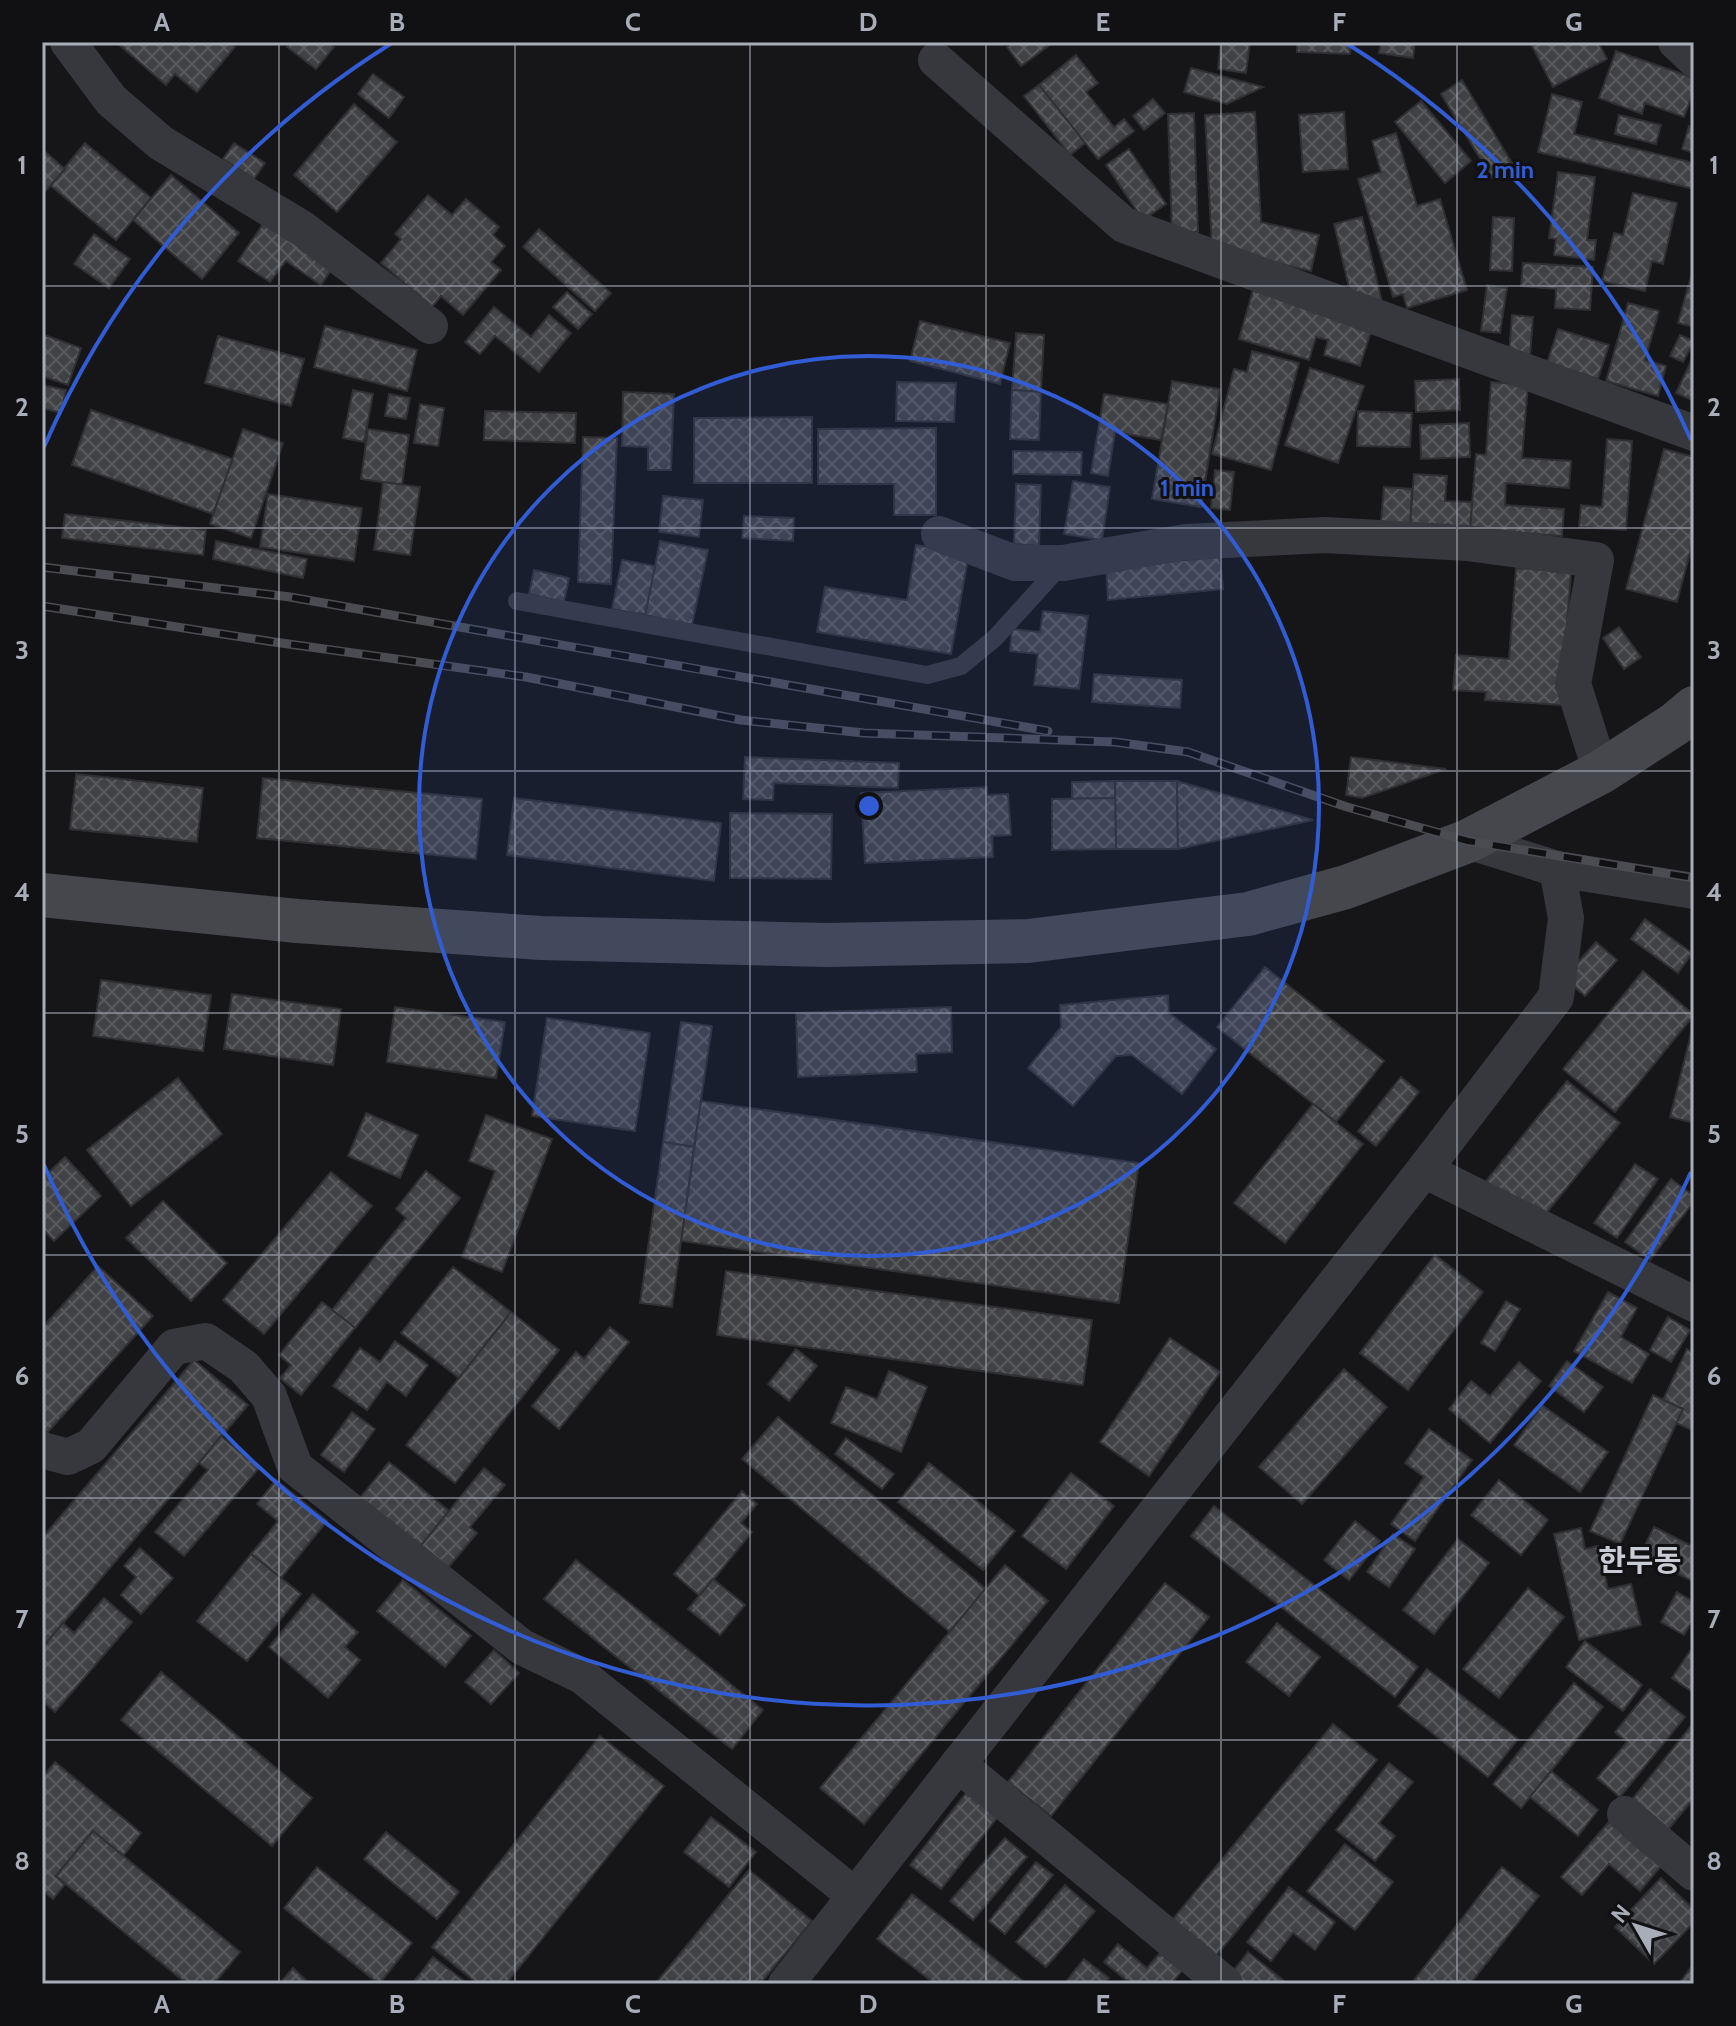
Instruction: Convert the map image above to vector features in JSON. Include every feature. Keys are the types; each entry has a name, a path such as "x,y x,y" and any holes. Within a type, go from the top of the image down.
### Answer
{"main road":[{"path":"42,895 297,921 541,938 827,945 1028,941 1248,914 1346,887 1468,841 1601,772 1688,720"}],"street":[{"path":"68,42 111,100 161,143 303,229 430,326"},
{"path":"1676,42 1694,59"},
{"path":"936,60 1124,225 1694,433"},
{"path":"939,534 1015,563 1063,563 1186,542 1325,535 1467,543 1596,560 1573,684 1601,772"},
{"path":"1468,841 1557,869 1694,891"},
{"path":"786,1984 1556,997 1566,918 1557,869"},
{"path":"1424,1170 1694,1304"},
{"path":"42,1450 68,1457 91,1446 174,1347 206,1341 244,1367 269,1396 295,1467 522,1647 582,1676 854,1895"},
{"path":"958,1764 1225,1984"},
{"path":"1625,1814 1694,1873"}],"lane":[{"path":"517,601 927,675 961,666 984,647 1063,563"}],"building":[{"path":"116,42 228,42 235,47 197,92 175,74 166,85"},
{"path":"292,42 328,42 334,47 316,69 287,47"},
{"path":"1014,42 1054,42 1021,66 1007,47"},
{"path":"1221,42 1250,42 1246,73 1218,69"},
{"path":"1297,42 1351,42 1350,54 1297,52"},
{"path":"1381,42 1415,42 1413,58 1379,53"},
{"path":"1540,42 1598,42 1607,59 1553,87 1532,46"},
{"path":"1616,51 1694,78 1694,90 1684,117 1645,103 1642,114 1599,98"},
{"path":"1076,55 1098,83 1086,92 1114,127 1124,119 1134,131 1098,159 1039,85"},
{"path":"1191,68 1263,87 1227,104 1184,92"},
{"path":"373,74 404,97 389,118 358,94"},
{"path":"1462,80 1513,165 1492,178 1441,94"},
{"path":"1039,85 1085,143 1070,155 1024,96"},
{"path":"1552,94 1582,102 1574,134 1694,163 1694,189 1538,152"},
{"path":"1153,99 1165,113 1144,130 1133,116"},
{"path":"1421,101 1471,161 1445,183 1395,122"},
{"path":"354,104 397,142 337,212 294,175"},
{"path":"1255,112 1261,222 1319,235 1311,271 1212,248 1205,115"},
{"path":"1344,112 1348,169 1303,172 1299,115"},
{"path":"1194,113 1198,232 1172,233 1168,114"},
{"path":"1619,115 1661,125 1656,144 1615,134"},
{"path":"1689,126 1694,128 1694,153 1682,149"},
{"path":"1396,133 1417,206 1440,199 1467,290 1407,308 1403,294 1393,297 1358,179 1381,172 1372,141"},
{"path":"85,143 151,198 116,240 50,185"},
{"path":"234,143 265,163 254,179 223,159"},
{"path":"42,149 65,169 42,195"},
{"path":"1129,149 1166,204 1143,220 1106,165"},
{"path":"1558,172 1595,177 1587,240 1596,240 1594,260 1554,255 1556,239 1549,238"},
{"path":"171,175 239,233 202,279 133,220"},
{"path":"1633,193 1677,203 1663,264 1652,261 1645,291 1602,281 1614,233 1623,235"},
{"path":"428,195 452,215 466,199 499,227 493,235 505,246 491,262 501,270 463,315 441,296 432,307 381,263 401,239 395,234"},
{"path":"1362,217 1382,302 1350,292 1334,224"},
{"path":"1493,217 1514,218 1512,271 1490,270"},
{"path":"265,221 333,267 321,285 286,261 270,282 238,261"},
{"path":"539,229 611,293 595,311 523,247"},
{"path":"94,234 130,259 109,288 74,264"},
{"path":"1523,263 1593,267 1590,310 1555,308 1556,289 1521,286"},
{"path":"1694,265 1694,327 1678,323"},
{"path":"1487,285 1507,288 1500,333 1481,331"},
{"path":"1253,290 1373,325 1360,366 1324,355 1328,340 1316,337 1309,360 1239,339"},
{"path":"567,292 592,314 578,329 553,307"},
{"path":"1628,303 1659,311 1645,360 1666,366 1658,396 1606,381"},
{"path":"494,307 531,337 549,315 571,333 539,372 495,336 480,354 465,342"},
{"path":"1512,315 1533,317 1530,356 1509,354"},
{"path":"920,321 1010,343 1000,384 910,361"},
{"path":"325,326 417,350 407,391 314,367"},
{"path":"1558,329 1609,345 1598,379 1547,363"},
{"path":"1016,333 1044,335 1041,392 1012,390"},
{"path":"42,334 81,348 68,385 42,376"},
{"path":"1680,335 1694,341 1683,362 1670,356"},
{"path":"218,336 304,359 291,406 205,383"},
{"path":"1252,351 1299,363 1271,470 1212,454 1234,369 1247,372"},
{"path":"1694,355 1694,401 1676,393"},
{"path":"1310,368 1364,386 1338,463 1285,445"},
{"path":"1459,379 1460,410 1416,412 1415,381"},
{"path":"1172,381 1220,389 1201,507 1152,499"},
{"path":"897,382 956,383 954,422 896,421"},
{"path":"1491,382 1528,385 1522,458 1571,461 1569,488 1506,483 1505,505 1564,509 1562,536 1470,529 1476,454 1486,455"},
{"path":"42,385 66,390 61,413 42,408"},
{"path":"353,390 373,394 364,442 343,438"},
{"path":"1012,390 1041,392 1039,440 1010,439"},
{"path":"623,392 674,394 671,470 648,470 648,447 622,446"},
{"path":"389,394 410,398 406,419 385,416"},
{"path":"1104,394 1168,404 1161,440 1115,432 1108,476 1091,473"},
{"path":"420,404 444,408 438,446 414,443"},
{"path":"91,410 233,459 213,514 72,465"},
{"path":"485,411 576,413 575,443 484,440"},
{"path":"1358,411 1412,413 1410,447 1357,446"},
{"path":"812,417 812,483 694,483 694,418"},
{"path":"1469,423 1470,457 1421,459 1420,425"},
{"path":"936,428 936,515 894,515 894,484 818,484 818,429"},
{"path":"243,429 283,443 251,538 210,524"},
{"path":"368,429 409,435 402,485 361,479"},
{"path":"583,437 617,438 611,584 578,582"},
{"path":"1607,439 1632,441 1626,530 1579,527 1581,505 1602,507"},
{"path":"1664,449 1694,457 1694,537 1677,602 1626,589"},
{"path":"1013,451 1082,452 1081,475 1013,474"},
{"path":"1215,470 1234,472 1230,510 1211,508"},
{"path":"1414,474 1447,476 1445,501 1472,502 1470,529 1410,524"},
{"path":"1073,481 1110,487 1102,540 1064,534"},
{"path":"383,482 420,487 410,555 374,550"},
{"path":"1016,484 1041,485 1039,546 1014,544"},
{"path":"1384,487 1412,489 1410,524 1381,522"},
{"path":"268,494 362,508 354,561 260,547"},
{"path":"663,496 703,500 699,537 659,532"},
{"path":"65,514 206,530 203,555 62,538"},
{"path":"744,516 794,518 793,541 742,538"},
{"path":"216,541 307,559 303,578 213,559"},
{"path":"660,541 708,550 692,625 645,615"},
{"path":"916,545 969,553 951,654 817,632 825,587 907,600"},
{"path":"1220,557 1223,589 1108,600 1106,567"},
{"path":"622,560 655,566 645,615 612,609"},
{"path":"1516,568 1571,572 1561,705 1485,700 1486,692 1453,690 1456,655 1509,659"},
{"path":"534,570 569,578 564,602 529,594"},
{"path":"1043,611 1088,616 1079,689 1034,685 1038,654 1010,651 1012,629 1040,632"},
{"path":"1619,627 1641,657 1624,669 1603,638"},
{"path":"1094,674 1182,680 1180,708 1092,702"},
{"path":"745,757 899,763 898,788 774,783 773,800 743,799"},
{"path":"1351,757 1446,769 1362,798 1346,795"},
{"path":"76,774 203,788 197,842 70,829"},
{"path":"263,778 482,799 476,859 257,838"},
{"path":"1115,781 1115,798 1072,799 1072,782"},
{"path":"1115,781 1177,781 1178,849 1116,849"},
{"path":"1177,781 1313,820 1178,849"},
{"path":"987,787 987,795 1008,794 1011,835 992,836 993,857 865,863 861,793"},
{"path":"514,798 721,823 714,881 507,855"},
{"path":"1115,798 1116,849 1052,850 1052,799"},
{"path":"730,813 832,814 831,879 730,878"},
{"path":"1645,919 1692,953 1678,973 1631,939"},
{"path":"1596,942 1617,960 1585,996 1564,978"},
{"path":"1265,967 1384,1061 1336,1122 1217,1027"},
{"path":"1643,971 1694,1015 1615,1112 1563,1069"},
{"path":"101,980 211,995 203,1051 93,1036"},
{"path":"232,994 341,1009 333,1065 224,1049"},
{"path":"1168,995 1169,1013 1216,1049 1182,1094 1132,1055 1116,1056 1073,1106 1028,1068 1061,1027 1060,1005"},
{"path":"395,1007 505,1022 496,1078 387,1062"},
{"path":"951,1007 952,1052 916,1054 917,1072 798,1077 796,1013"},
{"path":"547,1018 650,1033 635,1131 532,1116"},
{"path":"681,1022 712,1026 694,1147 663,1142"},
{"path":"1694,1022 1694,1123 1670,1117"},
{"path":"1401,1077 1419,1092 1376,1146 1358,1131"},
{"path":"178,1078 222,1134 131,1206 87,1150"},
{"path":"1567,1081 1620,1123 1538,1223 1486,1181"},
{"path":"701,1101 1139,1163 1119,1303 681,1241"},
{"path":"1313,1104 1363,1144 1285,1243 1234,1203"},
{"path":"366,1113 418,1135 400,1178 348,1156"},
{"path":"486,1115 552,1139 502,1272 462,1257 495,1171 469,1161"},
{"path":"663,1142 694,1147 672,1307 640,1303"},
{"path":"65,1157 101,1196 54,1241 42,1228 42,1179"},
{"path":"1635,1164 1658,1179 1617,1238 1594,1223"},
{"path":"426,1171 460,1198 355,1328 332,1310 406,1218 396,1209"},
{"path":"331,1172 372,1206 264,1334 223,1300"},
{"path":"1671,1179 1694,1196 1694,1201 1650,1260 1625,1242"},
{"path":"163,1201 227,1263 191,1301 126,1238"},
{"path":"1435,1255 1483,1292 1408,1390 1360,1353"},
{"path":"98,1266 153,1316 47,1433 42,1429 42,1328"},
{"path":"453,1267 511,1312 459,1378 401,1333"},
{"path":"726,1271 1092,1320 1083,1385 717,1335"},
{"path":"1608,1292 1637,1308 1621,1337 1649,1354 1632,1383 1574,1351"},
{"path":"1506,1301 1520,1309 1495,1351 1481,1343"},
{"path":"322,1302 355,1328 301,1395 280,1378 291,1365 279,1355"},
{"path":"511,1312 559,1350 455,1483 406,1445"},
{"path":"1668,1317 1690,1330 1671,1362 1650,1350"},
{"path":"610,1327 629,1342 559,1429 532,1406 576,1352 584,1359"},
{"path":"1170,1338 1220,1372 1149,1476 1100,1442"},
{"path":"395,1341 428,1365 406,1396 387,1382 367,1410 333,1386 360,1348 380,1362"},
{"path":"796,1349 817,1366 789,1401 768,1384"},
{"path":"1687,1349 1694,1353 1694,1431 1676,1423 1683,1409 1663,1400"},
{"path":"194,1360 248,1405 42,1648 42,1538"},
{"path":"1567,1361 1603,1387 1584,1412 1549,1386"},
{"path":"1519,1362 1541,1381 1490,1443 1449,1409 1471,1381 1490,1396"},
{"path":"1344,1369 1387,1407 1302,1504 1259,1467"},
{"path":"889,1371 927,1387 901,1452 831,1423 846,1387 877,1399"},
{"path":"1653,1395 1683,1409 1620,1544 1590,1531"},
{"path":"1542,1405 1608,1452 1580,1492 1514,1445"},
{"path":"352,1412 375,1429 344,1472 321,1455"},
{"path":"778,1417 986,1589 950,1632 742,1459"},
{"path":"1429,1429 1472,1460 1415,1541 1391,1524 1424,1477 1405,1463"},
{"path":"221,1436 259,1468 184,1556 155,1532 208,1470 199,1463"},
{"path":"846,1438 894,1474 882,1489 835,1454"},
{"path":"389,1462 449,1511 419,1548 359,1499"},
{"path":"929,1463 1015,1531 983,1570 898,1502"},
{"path":"484,1468 505,1485 470,1527 477,1533 446,1570 419,1548"},
{"path":"1071,1473 1114,1506 1066,1569 1022,1536"},
{"path":"276,1480 327,1521 281,1578 251,1554 278,1521 257,1504"},
{"path":"1499,1480 1548,1520 1521,1555 1471,1515"},
{"path":"742,1491 757,1504 741,1523 752,1532 700,1596 674,1574"},
{"path":"1214,1506 1418,1667 1395,1697 1191,1536"},
{"path":"1355,1521 1380,1541 1349,1580 1324,1560"},
{"path":"1654,1527 1694,1547 1694,1582 1640,1555"},
{"path":"1581,1528 1585,1549 1598,1546 1608,1589 1631,1584 1641,1625 1579,1640 1554,1534"},
{"path":"1393,1534 1415,1549 1389,1587 1367,1572"},
{"path":"1458,1539 1489,1563 1434,1634 1403,1610"},
{"path":"140,1548 173,1578 141,1614 121,1595 136,1577 124,1566"},
{"path":"251,1554 301,1594 247,1661 197,1621"},
{"path":"576,1560 763,1710 732,1749 544,1599"},
{"path":"1005,1565 1048,1601 864,1824 820,1788"},
{"path":"713,1579 745,1605 720,1635 688,1609"},
{"path":"403,1580 471,1636 445,1667 377,1611"},
{"path":"1165,1583 1209,1617 1051,1816 1008,1782"},
{"path":"1528,1588 1564,1617 1499,1698 1463,1669"},
{"path":"1677,1592 1694,1602 1694,1618 1684,1635 1661,1622"},
{"path":"313,1594 358,1632 345,1647 360,1660 328,1698 269,1647"},
{"path":"104,1598 132,1622 55,1712 42,1700 42,1648 63,1623 74,1633"},
{"path":"1277,1623 1320,1657 1289,1696 1246,1662"},
{"path":"1585,1641 1642,1685 1623,1711 1566,1667"},
{"path":"494,1650 519,1673 491,1704 465,1682"},
{"path":"1690,1651 1694,1654 1694,1693 1672,1678"},
{"path":"1427,1669 1518,1739 1488,1777 1398,1706"},
{"path":"161,1672 312,1798 272,1846 121,1720"},
{"path":"1574,1683 1603,1707 1521,1808 1493,1784"},
{"path":"1650,1689 1685,1717 1620,1797 1597,1778 1627,1742 1615,1732"},
{"path":"1694,1722 1694,1798 1667,1831 1630,1802"},
{"path":"1333,1724 1377,1760 1216,1956 1172,1920"},
{"path":"600,1736 664,1786 506,1984 478,1984 432,1947"},
{"path":"55,1762 141,1833 123,1856 93,1831 56,1876 65,1884 53,1899 42,1890 42,1778"},
{"path":"1389,1763 1413,1782 1379,1823 1395,1836 1375,1861 1336,1830"},
{"path":"1551,1771 1598,1810 1578,1836 1530,1797"},
{"path":"969,1789 1001,1813 941,1889 910,1865"},
{"path":"1614,1816 1666,1860 1640,1891 1609,1864 1582,1895 1561,1877"},
{"path":"711,1817 756,1852 729,1887 684,1852"},
{"path":"93,1831 240,1952 214,1984 187,1984 56,1876"},
{"path":"386,1832 459,1892 437,1919 364,1859"},
{"path":"1005,1838 1027,1857 973,1920 950,1901"},
{"path":"1345,1844 1393,1882 1355,1930 1307,1891"},
{"path":"1036,1862 1053,1875 1005,1934 989,1921"},
{"path":"317,1867 412,1943 379,1984 284,1908"},
{"path":"1502,1867 1539,1896 1470,1984 1411,1984"},
{"path":"749,1870 812,1921 760,1984 655,1984"},
{"path":"1661,1878 1694,1910 1694,1922 1654,1964 1615,1927"},
{"path":"1065,1885 1095,1911 1046,1967 1016,1942"},
{"path":"1289,1887 1335,1922 1315,1950 1293,1933 1271,1961 1247,1942"},
{"path":"912,1894 1027,1984 935,1984 877,1939"},
{"path":"1118,1944 1147,1968 1160,1953 1182,1971 1171,1984 1131,1984 1104,1962"},
{"path":"1248,1952 1288,1984 1244,1984 1231,1974"},
{"path":"433,1957 468,1984 412,1984"},
{"path":"1084,1959 1109,1978 1105,1984 1064,1984"},
{"path":"1694,1963 1694,1984 1685,1984 1681,1981"},
{"path":"293,1968 310,1984 279,1984"}],"railway":[{"path":"42,567 290,597 1048,731"},
{"path":"42,606 526,677 741,720 864,733 1115,742 1188,752 1347,807 1468,841 1694,878"}],"district":[{"name":"한두동","path":"1640,1561"}]}
